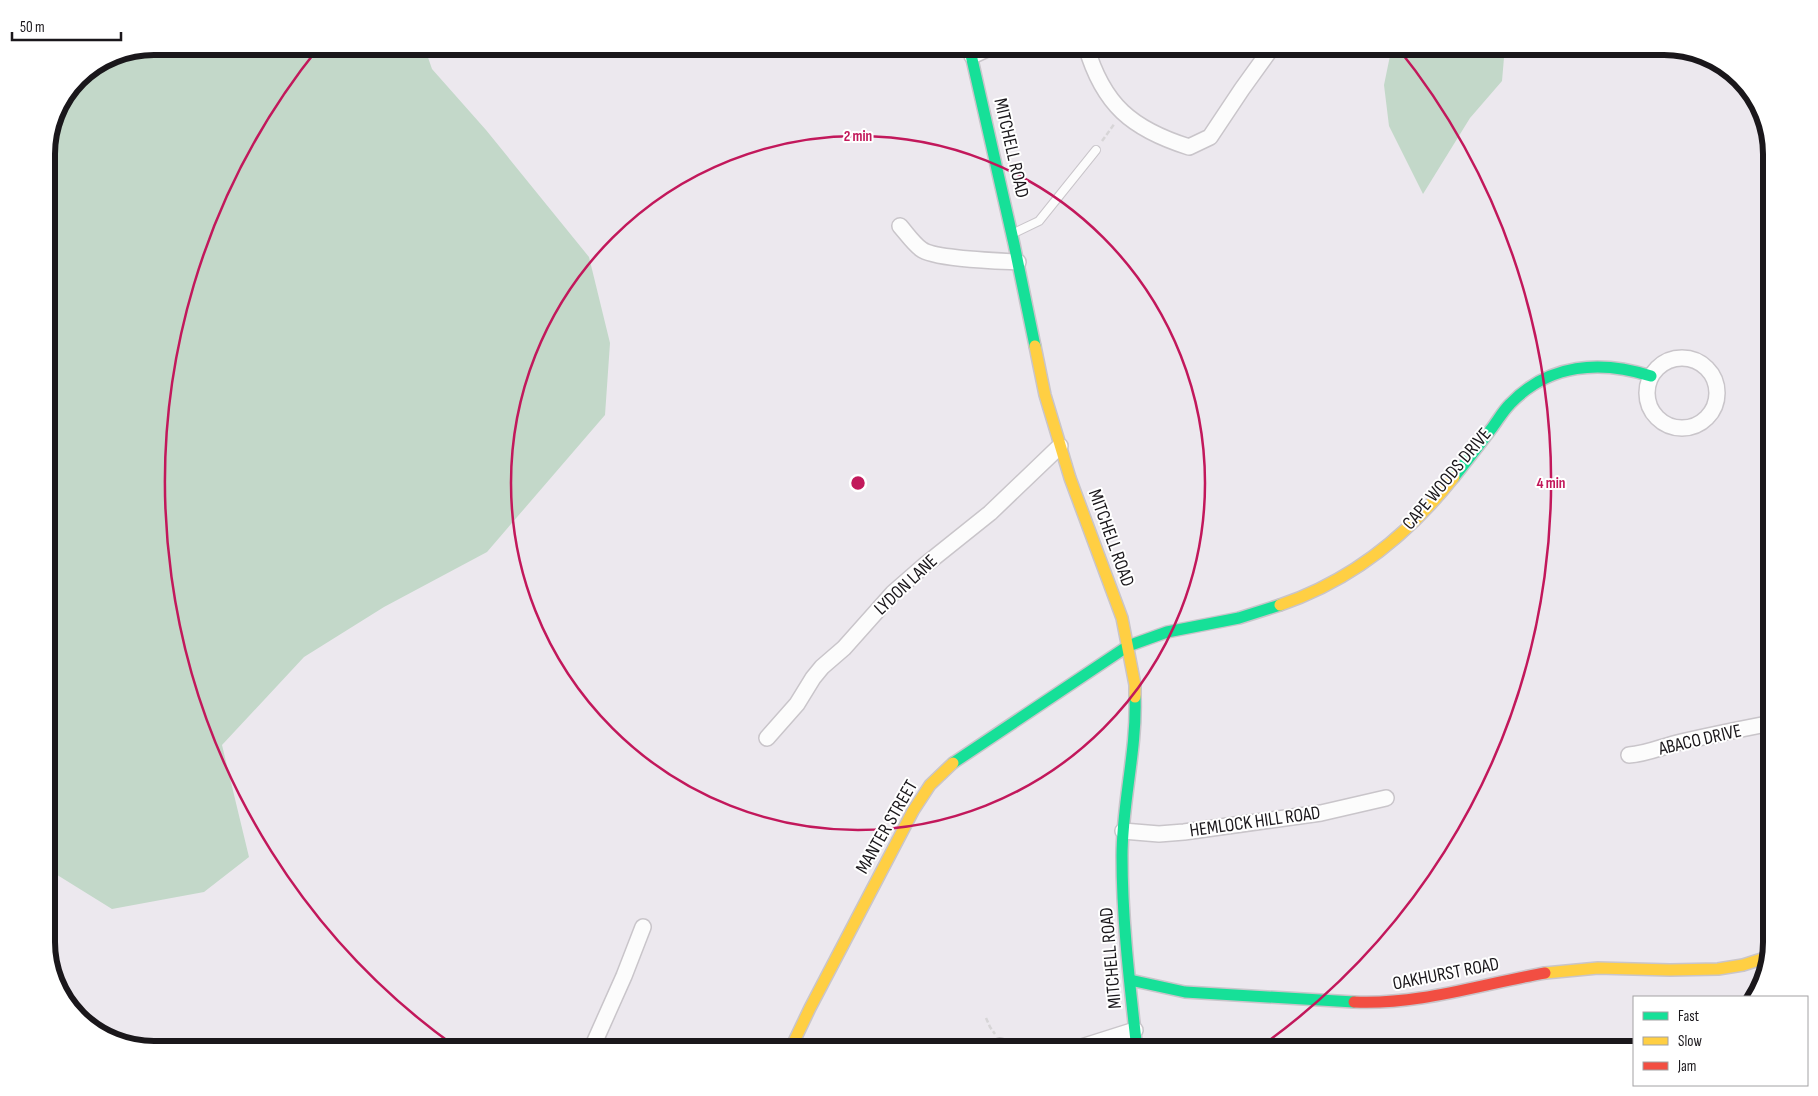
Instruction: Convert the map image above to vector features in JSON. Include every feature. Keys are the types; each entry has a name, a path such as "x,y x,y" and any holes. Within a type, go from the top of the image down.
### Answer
{"street":[{"name":"MITCHELL ROAD","path":"972,55 1018,262 1041,379 1070,478 1122,618 1135,684 1136,719 1123,831 1122,856 1124,925 1136,1041"},
{"path":"1089,55 1099,82 1113,103 1132,121 1162,139 1189,147 1210,136 1267,55"},
{"path":"900,226 922,251 944,256 1018,262"},
{"path":"1683,358 1695,360 1705,367 1714,379 1717,394 1713,408 1703,420 1691,426 1679,428 1667,425 1656,416 1649,406 1647,390 1651,376 1658,366 1670,360 1683,358"},
{"name":"CAPE WOODS DRIVE","path":"1128,646 1153,636 1268,610 1316,591 1363,564 1396,539 1427,509 1456,475 1510,404 1544,378 1570,370 1609,366 1651,376"},
{"name":"LYDON LANE","path":"767,738 797,704 818,672 844,648 893,593 990,513 1060,446"},
{"name":"MANTER STREET","path":"795,1041 872,887 913,811 930,785 952,764 1128,646"},
{"name":"ABACO DRIVE","path":"1629,755 1643,754 1668,745 1763,725"},
{"name":"HEMLOCK HILL ROAD","path":"1123,831 1159,834 1184,832 1321,812 1386,798"},
{"path":"596,1041 643,927"},
{"name":"OAKHURST ROAD","path":"1130,980 1179,991 1381,1003 1407,1001 1534,974 1573,969 1599,968 1677,972 1714,970 1740,966 1761,959"},
{"path":"1100,1041 1135,1030"}],"lane":[{"path":"1012,234 1040,221 1096,150"}],"path":[{"path":"1096,150 1123,112"}],"green space":[{"path":"154,55 427,55 432,69 486,130 589,257 610,343 605,415 487,552 384,607 304,657 222,745 249,857 204,892 112,909 55,874 55,147 58,128 65,110 75,94 89,79 104,68 128,58"},
{"path":"1390,55 1504,55 1502,81 1470,118 1423,194 1389,126 1384,85"}],"traffic: fast":[{"path":"971,55 1035,346"},
{"path":"1454,477 1507,407 1525,390 1541,380 1559,373 1595,367 1632,371 1651,376"},
{"path":"953,763 1128,646 1167,632 1239,618 1280,605"},
{"path":"1135,697 1134,737 1124,816 1122,880 1129,978 1136,1041"},
{"path":"1130,980 1185,992 1354,1002"}],"traffic: slow":[{"path":"1035,346 1045,395 1070,478 1122,618 1135,685 1135,697"},
{"path":"1280,605 1331,583 1376,554 1417,518 1454,477"},
{"path":"794,1041 913,811 930,785 953,763"},
{"path":"1545,973 1598,968 1718,969 1743,965 1761,959"}],"traffic: jam":[{"path":"1354,1002 1379,1002 1427,997 1545,973"}]}
